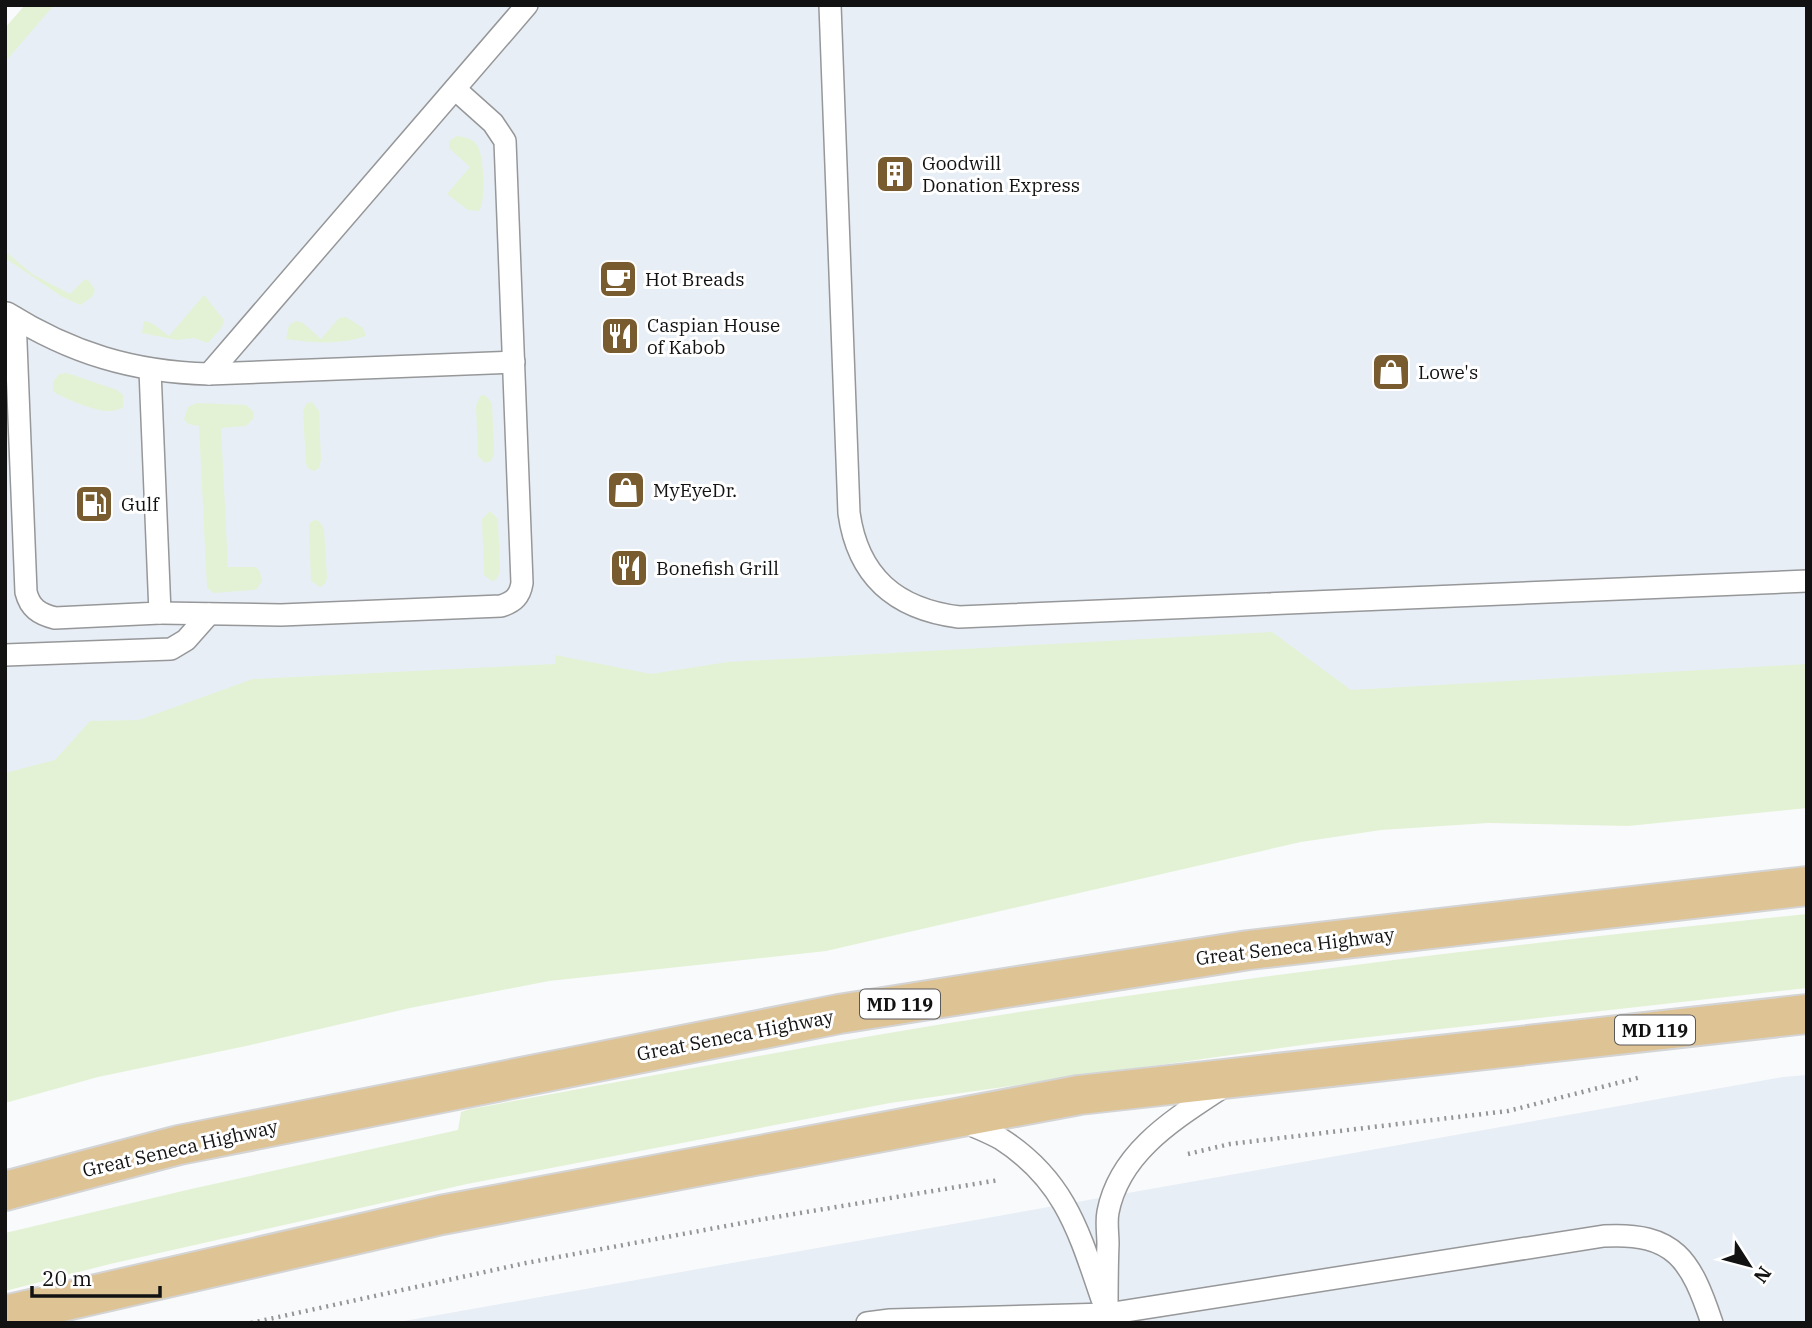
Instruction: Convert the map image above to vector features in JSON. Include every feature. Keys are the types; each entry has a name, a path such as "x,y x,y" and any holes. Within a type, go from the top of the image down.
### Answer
{"main road":[{"name":"Great Seneca Highway","path":"5,1191 179,1145 839,1014 1249,950 1807,886"},
{"name":"MD 119","path":"5,1315 441,1215 1079,1095 1807,1014"}],"lane":[{"path":"209,374 527,5"},
{"path":"830,5 849,513 852,535 860,555 877,580 901,600 939,614 959,617 1807,581"},
{"path":"10,315 26,592 29,603 36,610 55,618 160,614 281,615 501,606 515,598 522,583 505,141 493,122 454,89"},
{"path":"10,315 45,336 76,350 150,370 209,374 514,362"},
{"path":"150,370 160,614"},
{"path":"5,655 171,649 186,640 209,614"},
{"path":"1107,1314 1108,1214 1115,1187 1123,1171 1141,1149 1176,1118 1239,1077"},
{"path":"956,1118 999,1138 1024,1155 1056,1190 1078,1230 1107,1314"},
{"path":"866,1323 890,1320 1107,1314 1630,1234 1653,1239 1672,1249 1688,1265 1700,1288 1712,1323"}],"path":[{"path":"1183,1156 1230,1144 1508,1111 1647,1076"},
{"path":"251,1323 526,1263 990,1180 1007,1182"}],"shaded area":[{"path":"34,5 1807,5 1807,788 1322,826 5,1080 5,39"},
{"path":"1807,1075 1807,1323 393,1323 1783,1077"}],"green space":[{"path":"25,5 54,5 5,62 5,28"},
{"path":"457,136 473,141 479,150 483,167 483,189 479,211 468,210 447,194 470,167 449,148 449,141"},
{"path":"5,251 32,274 70,294 85,279 89,281 95,290 92,297 80,305 61,296 5,258"},
{"path":"204,295 224,320 222,327 208,343 194,338 177,340 142,333 144,321 152,323 169,336"},
{"path":"346,317 363,328 366,336 347,341 326,342 286,339 289,325 296,321 303,323 321,339 339,318"},
{"path":"67,373 117,390 123,395 123,407 117,410 100,410 57,394 53,391 53,382 59,374"},
{"path":"485,395 492,403 494,454 491,461 485,463 478,456 476,406 480,396"},
{"path":"312,402 319,411 321,460 319,468 314,471 306,464 303,411 306,404"},
{"path":"197,403 246,405 254,412 253,419 246,426 221,428 228,567 256,567 262,581 257,589 214,593 207,588 199,426 188,424 184,419 188,407"},
{"path":"490,511 498,519 500,572 496,580 492,581 484,575 482,519"},
{"path":"314,520 319,521 324,529 327,578 325,584 320,587 311,581 309,524"},
{"path":"1272,632 1351,690 1807,664 1807,808 1628,826 1488,823 1381,830 1301,842 826,951 549,981 410,1008 98,1077 5,1103 5,773 55,760 90,721 139,720 253,679 555,664 555,655 651,674 728,662"},
{"path":"1807,914 1807,988 1324,1042 890,1103 467,1184 110,1264 5,1291 5,1233 458,1130 461,1112 470,1109 916,1028 1158,991 1436,955"}],"place":[{"name":"Goodwill Donation Express","path":"895,174"},
{"name":"Hot Breads","path":"618,279"},
{"name":"Caspian House of Kabob","path":"620,336"},
{"name":"Lowe's","path":"1391,372"},
{"name":"MyEyeDr.","path":"626,490"},
{"name":"Gulf","path":"94,504"},
{"name":"Bonefish Grill","path":"629,568"}]}
